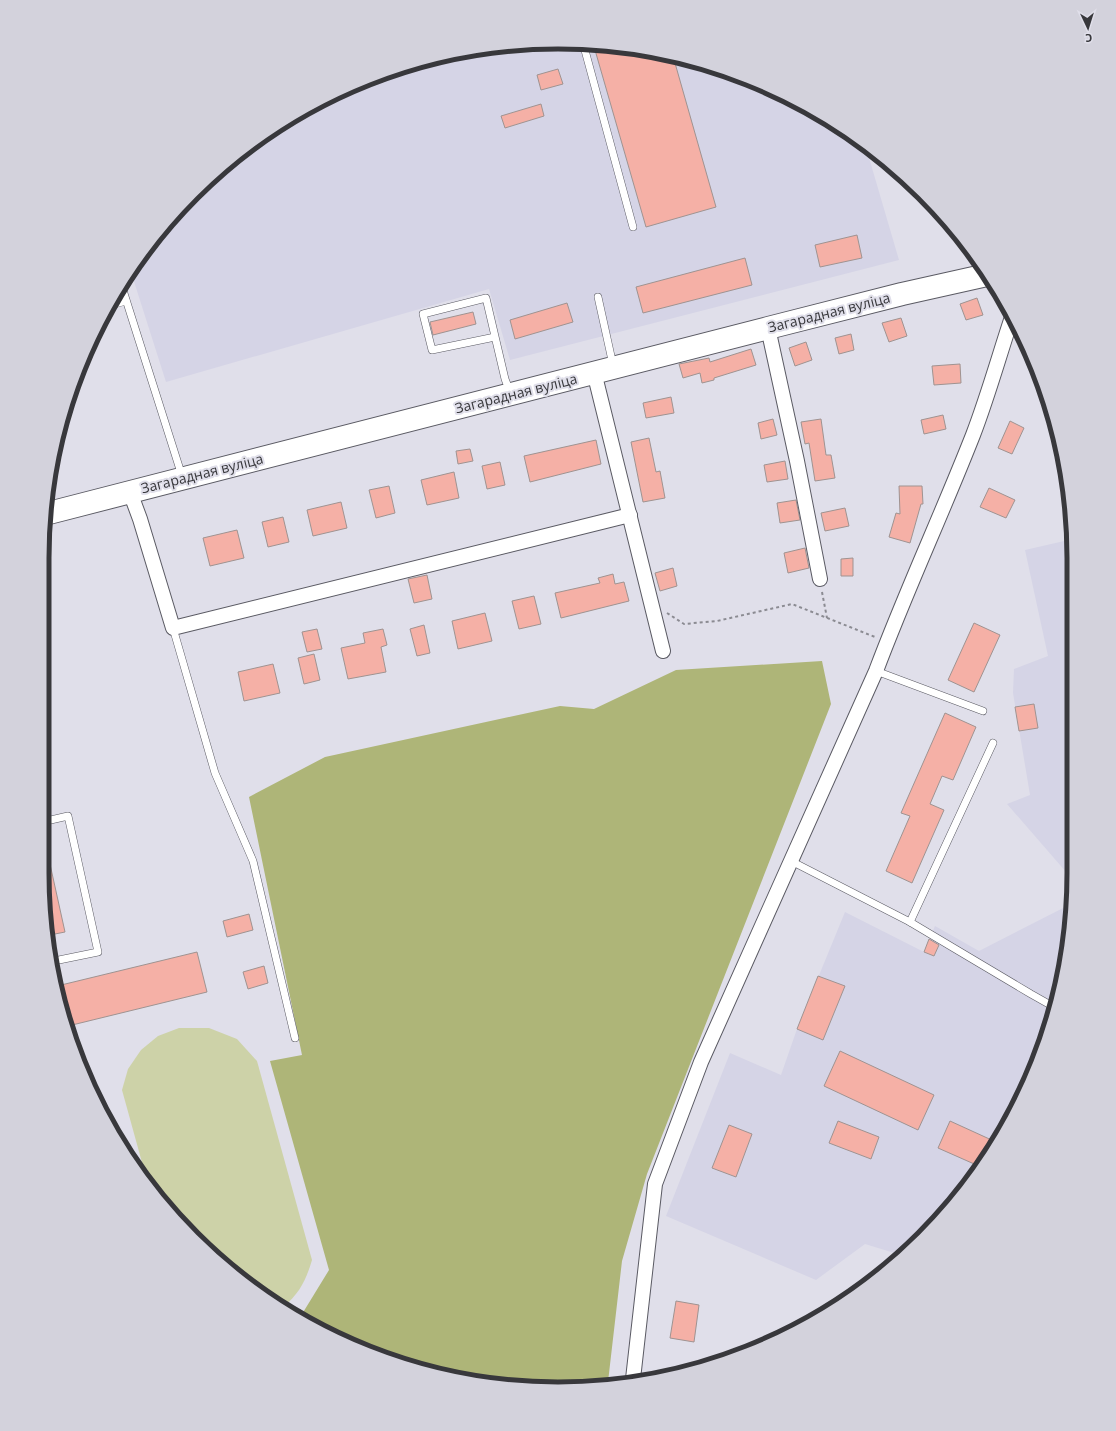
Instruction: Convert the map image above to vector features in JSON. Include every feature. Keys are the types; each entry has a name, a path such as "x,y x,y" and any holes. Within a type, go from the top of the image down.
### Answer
{"main road":[{"name":"Загарадная вуліца","path":"51,512 768,328 902,294 982,276"}],"street":[{"path":"633,1376 655,1184 701,1062 876,671 929,544 973,433 1010,323"},
{"path":"768,328 797,461 820,579"},
{"path":"604,370 630,515 662,651"},
{"path":"130,492 140,519 173,628 630,515"}],"lane":[{"path":"585,50 634,227"},
{"path":"124,293 182,478"},
{"path":"598,297 604,370"},
{"path":"495,337 432,350 423,314 486,298 511,394"},
{"path":"117,303 126,301"},
{"path":"173,628 215,773 253,861 295,1038"},
{"path":"876,671 983,711"},
{"path":"910,922 993,743"},
{"path":"49,820 68,816 98,952 57,960"},
{"path":"791,861 910,922 1050,1005"}],"path":[{"path":"820,579 827,618"},
{"path":"650,600 684,624 717,621 792,604 887,642"}],"shaded area":[{"path":"558,49 624,53 690,66 722,76 783,101 841,135 868,154 899,260 510,360 489,289 166,382 133,278 154,248 175,222 198,198 222,175 248,154 275,135 333,101 394,76 426,66 492,53"},
{"path":"1066,540 1067,873 1007,804 1030,795 1013,693 1014,669 1048,656 1025,550"},
{"path":"1066,907 1063,939 1050,1005 1040,1037 1015,1098 999,1128 962,1183 941,1209 896,1254 865,1244 816,1280 666,1216 730,1053 781,1075 797,1029 845,912 924,952 935,926 979,951"}],"green space":[{"path":"822,661 831,704 647,1174 622,1261 608,1379 558,1382 525,1381 492,1378 426,1365 363,1343 333,1330 303,1314 329,1270 270,1061 302,1055 249,797 325,757 560,706 594,709 676,670"},
{"path":"179,1028 209,1028 237,1039 257,1061 312,1260 302,1286 287,1304 248,1277 222,1256 175,1209 144,1168 122,1090 128,1069 141,1050 158,1036"}],"building":[{"path":"595,50 624,53 675,63 716,207 646,227"},
{"path":"558,69 563,84 541,90 537,75"},
{"path":"541,104 544,116 505,128 501,116"},
{"path":"857,235 862,258 820,267 815,245"},
{"path":"745,258 752,285 643,313 636,287"},
{"path":"977,298 983,315 966,320 960,304"},
{"path":"567,303 573,322 515,339 510,320"},
{"path":"473,312 476,324 433,335 430,322"},
{"path":"901,318 907,336 889,342 882,323"},
{"path":"851,334 854,350 839,354 835,338"},
{"path":"806,342 812,360 795,366 789,348"},
{"path":"751,349 756,365 702,383 700,373 683,378 679,364 709,358 710,362"},
{"path":"960,364 961,383 934,385 932,366"},
{"path":"671,397 674,413 646,418 643,403"},
{"path":"943,415 946,429 924,434 921,420"},
{"path":"773,419 777,435 761,439 758,423"},
{"path":"821,419 826,455 831,455 835,478 815,481 809,443 805,444 801,422"},
{"path":"1010,421 1024,428 1012,454 998,448"},
{"path":"649,438 656,472 660,471 665,498 643,502 631,442"},
{"path":"596,440 601,464 530,482 524,456"},
{"path":"470,449 473,461 458,464 456,451"},
{"path":"785,461 788,479 767,482 764,465"},
{"path":"500,462 505,485 487,489 482,466"},
{"path":"454,472 459,498 427,505 421,480"},
{"path":"389,486 395,513 376,518 369,490"},
{"path":"899,486 922,486 923,504 921,504 910,543 889,537 896,513 900,514"},
{"path":"989,488 1015,500 1006,518 980,507"},
{"path":"796,500 800,520 780,523 777,503"},
{"path":"341,502 347,528 313,536 307,510"},
{"path":"845,508 849,526 825,531 821,513"},
{"path":"283,517 289,542 268,547 262,522"},
{"path":"237,530 244,558 210,566 203,538"},
{"path":"805,548 809,568 788,573 784,553"},
{"path":"853,558 853,576 841,576 841,559"},
{"path":"673,568 677,586 660,591 655,573"},
{"path":"613,574 615,584 624,582 629,601 561,618 555,593 600,583 598,578"},
{"path":"427,575 432,599 414,603 408,579"},
{"path":"534,596 541,624 519,629 512,601"},
{"path":"485,613 492,641 458,649 452,621"},
{"path":"974,623 1000,635 974,692 948,680"},
{"path":"424,625 430,653 417,656 410,629"},
{"path":"317,629 322,649 307,652 302,632"},
{"path":"383,629 387,645 381,647 386,672 348,679 341,648 365,643 363,633"},
{"path":"314,654 320,680 304,684 298,658"},
{"path":"273,664 280,693 244,701 238,672"},
{"path":"1034,704 1038,728 1019,731 1015,707"},
{"path":"945,713 976,727 953,780 942,776 930,804 944,810 912,883 886,871 910,816 901,813"},
{"path":"49,860 65,932 53,934 50,906"},
{"path":"249,914 253,930 227,937 223,921"},
{"path":"929,939 939,945 934,956 924,952"},
{"path":"197,952 207,992 72,1025 62,985"},
{"path":"264,966 268,983 248,989 243,972"},
{"path":"818,976 845,986 823,1040 797,1029"},
{"path":"840,1051 934,1095 918,1130 824,1086"},
{"path":"838,1121 879,1137 871,1159 829,1143"},
{"path":"950,1121 991,1140 975,1164 938,1148"},
{"path":"729,1125 752,1134 736,1177 712,1168"},
{"path":"676,1301 699,1305 694,1342 670,1338"}]}
